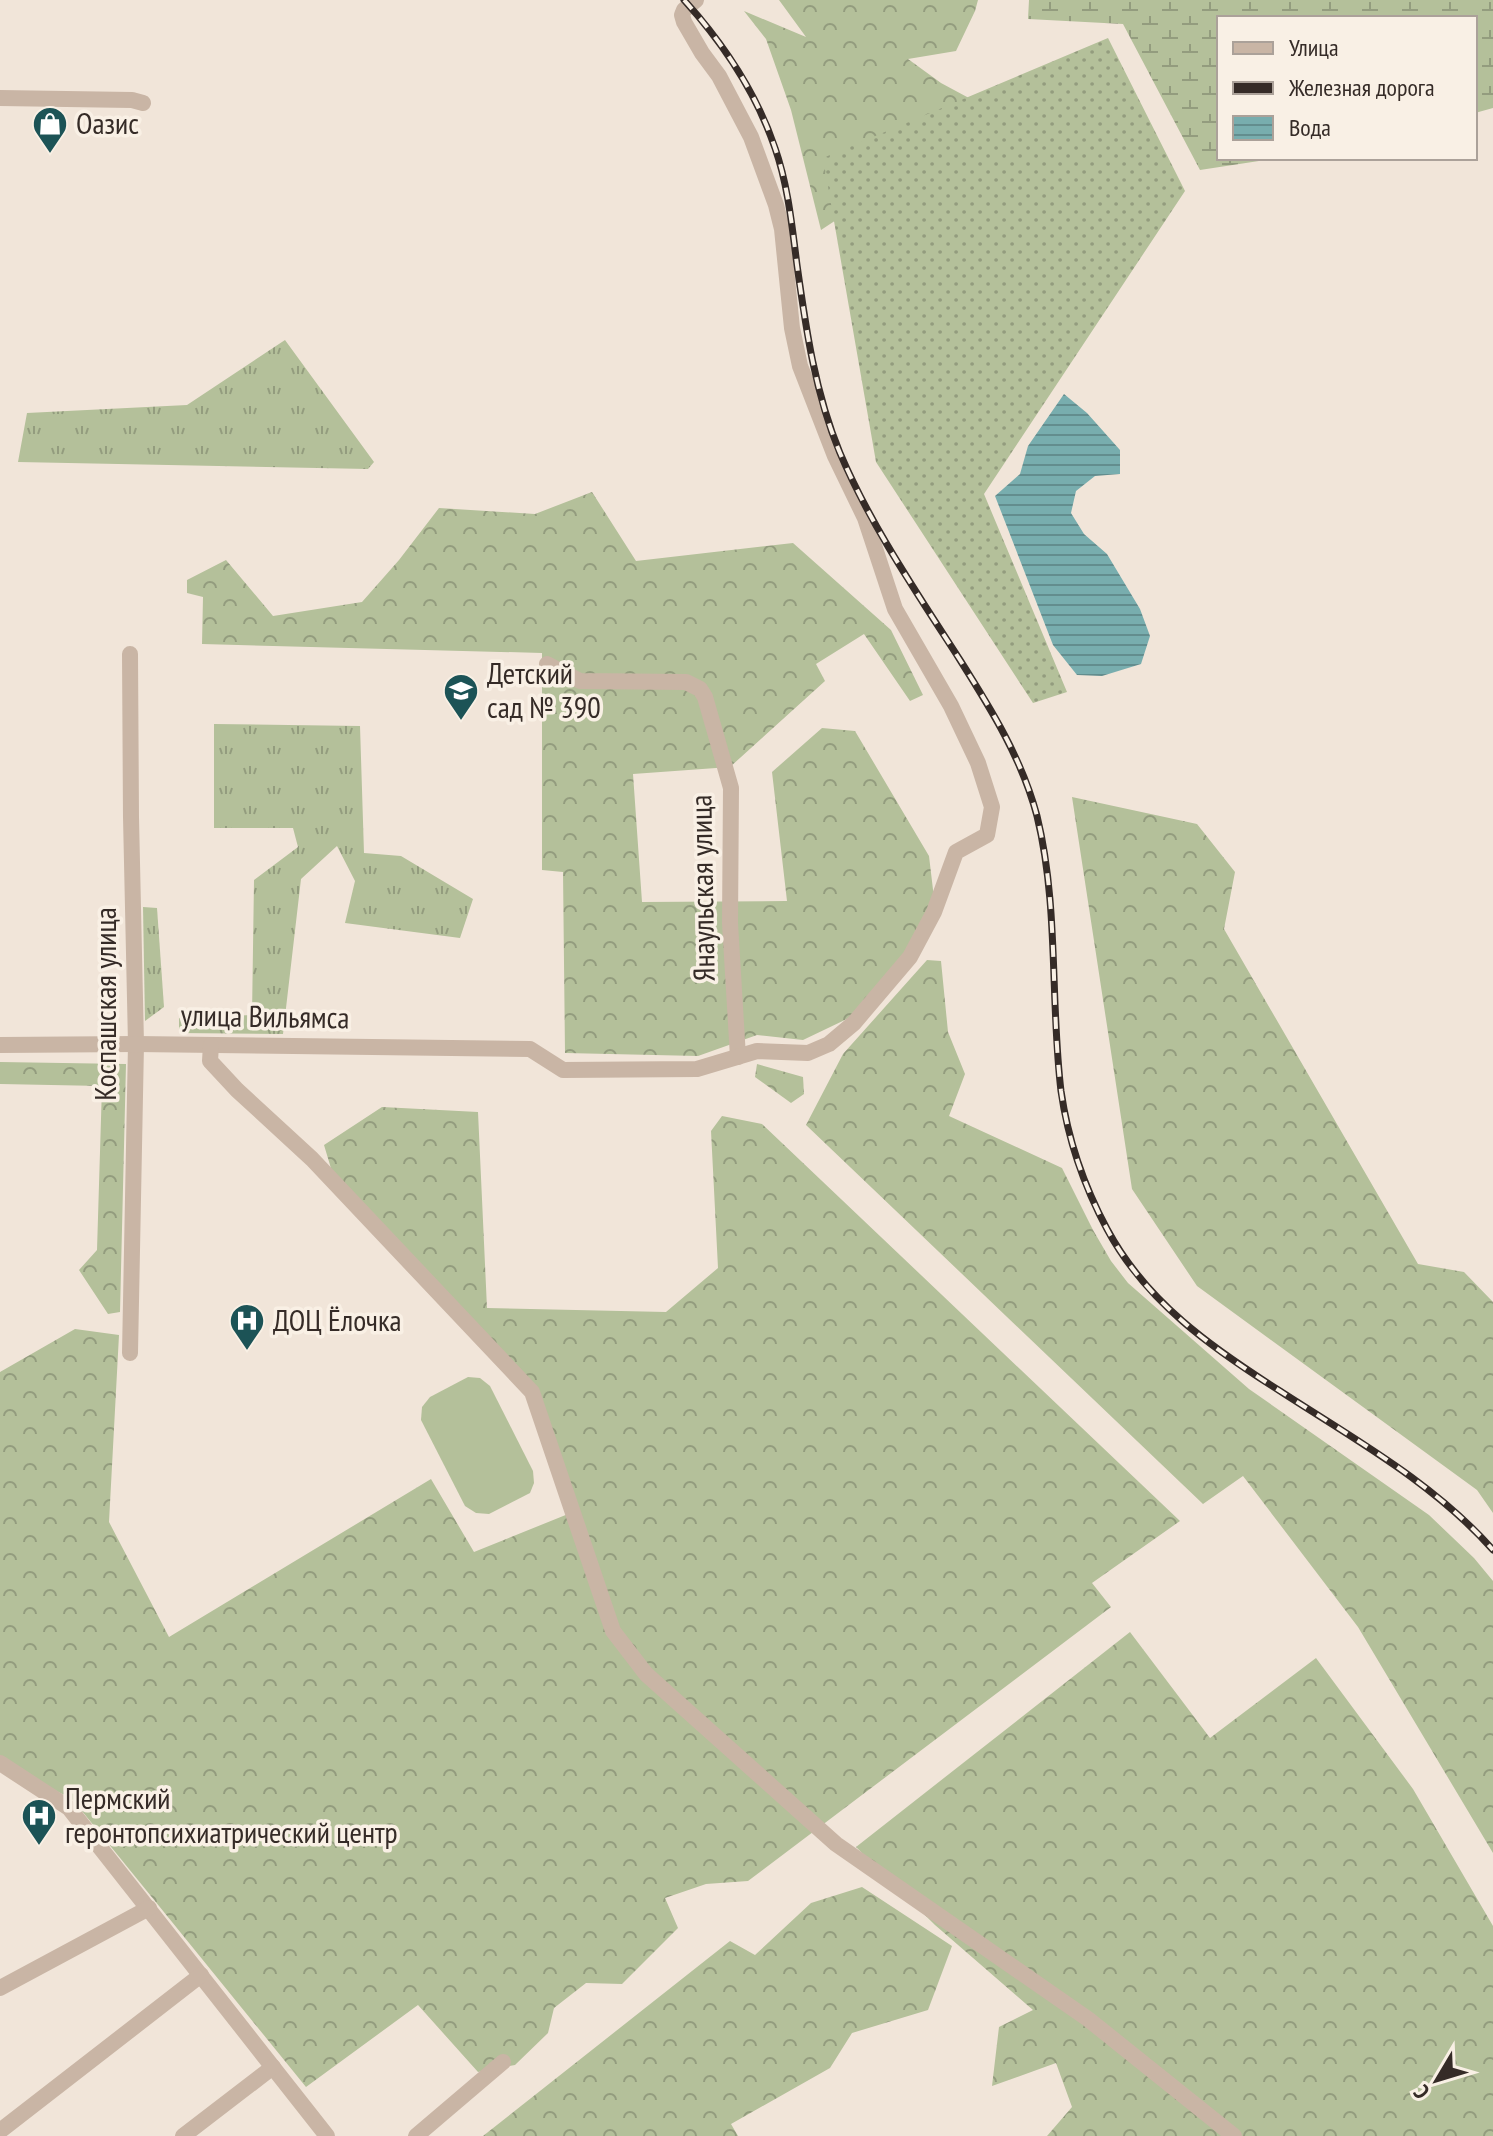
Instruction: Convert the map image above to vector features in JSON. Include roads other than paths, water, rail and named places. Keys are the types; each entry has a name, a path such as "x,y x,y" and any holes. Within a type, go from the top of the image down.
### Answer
{"street":[{"path":"696,0 684,10 684,22 719,76 751,137 776,205 800,366 835,456 865,518 895,609 951,706 978,763 992,807 987,835 956,852 934,912 910,957 854,1023 829,1044 808,1053 757,1051 738,1057"},
{"path":"0,98 132,100 143,103"},
{"name":"Коспашская улица","path":"130,654 136,1044 130,1353"},
{"name":"Янаульская улица","path":"547,664 580,681 686,682 700,689 705,697 731,788 730,923 738,1057"},
{"name":"улица Вильямса","path":"0,1045 530,1049 563,1070 697,1069 738,1057"},
{"path":"211,1045 210,1061 219,1071 312,1159 532,1392 613,1631 646,1674 836,1844 1088,2019 1234,2136"},
{"path":"0,1763 69,1808 327,2136"},
{"path":"0,1988 149,1908"},
{"path":"0,2131 201,1975"},
{"path":"416,2136 503,2062"},
{"path":"183,2136 273,2067"}],"water":[{"path":"1064,394 1087,413 1120,450 1120,474 1095,476 1076,491 1071,513 1084,534 1107,554 1140,609 1150,636 1141,664 1102,676 1077,675 1053,645 995,496 1020,474 1028,446"}],"railway":[{"path":"684,0 737,69 758,107 775,148 789,206 812,360 840,453 880,533 994,716 1031,795 1044,850 1048,884 1064,1109 1078,1162 1107,1229 1141,1279 1183,1321 1230,1358 1419,1483 1493,1550"}],"place":[{"name":"Оазис","path":"50,155"},
{"name":"Детский сад № 390","path":"461,722"},
{"name":"ДОЦ Ёлочка","path":"247,1352"},
{"name":"Пермский геронтопсихиатрический центр","path":"39,1847"}]}
